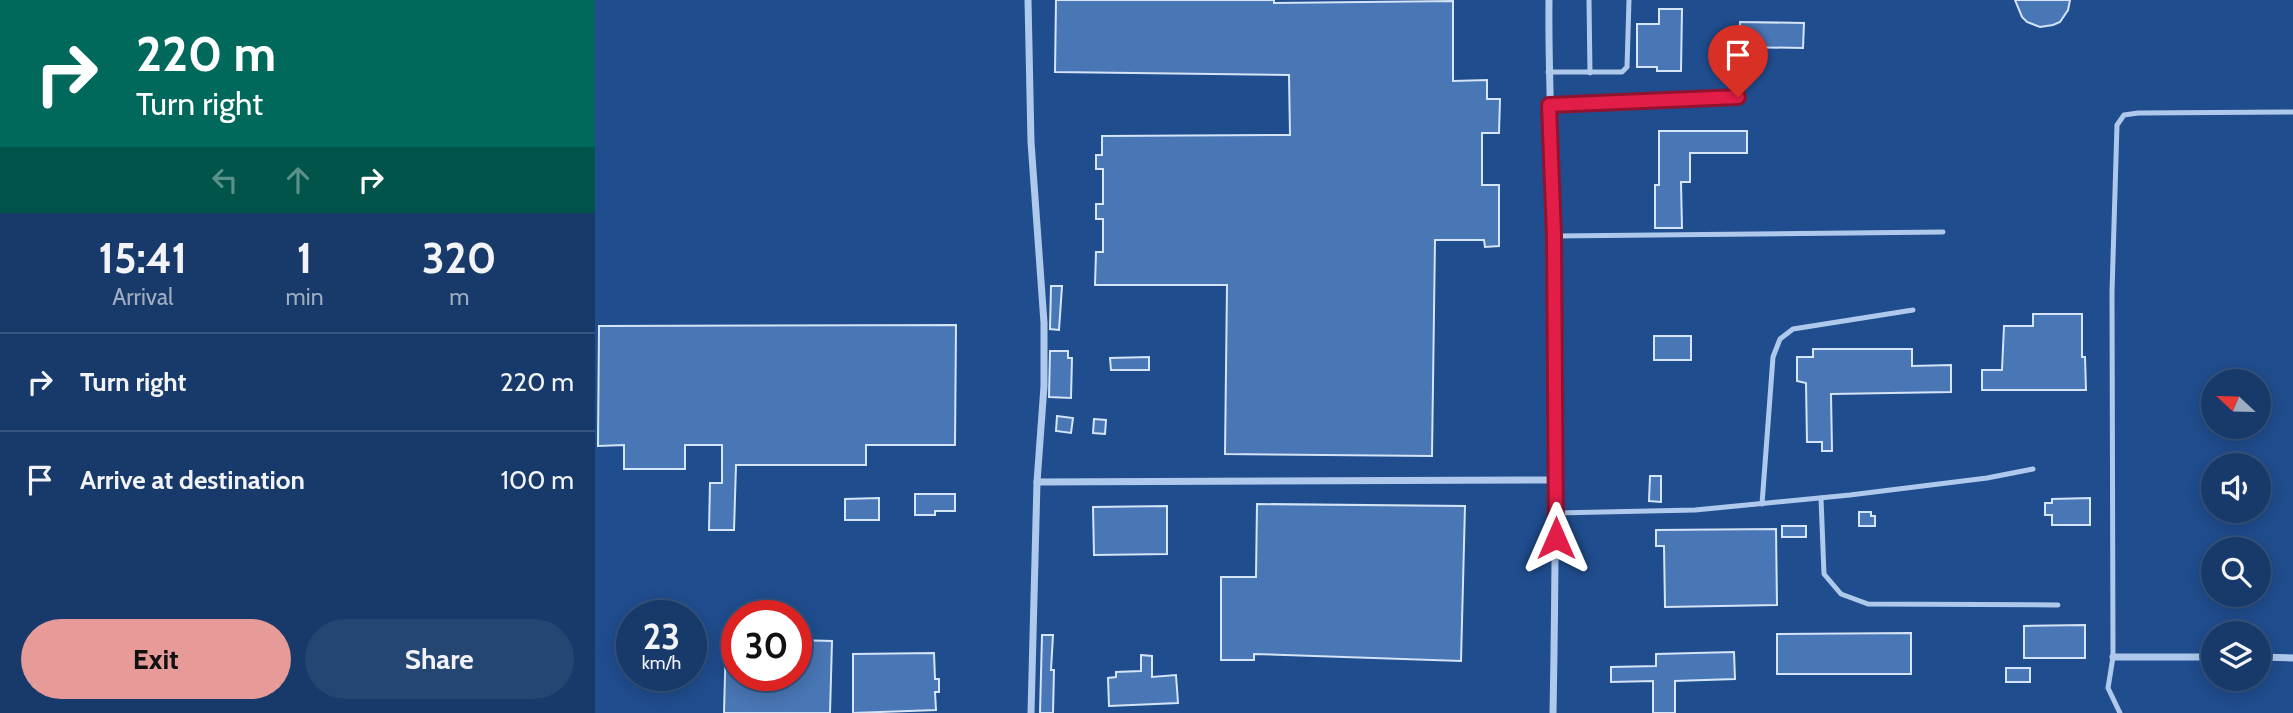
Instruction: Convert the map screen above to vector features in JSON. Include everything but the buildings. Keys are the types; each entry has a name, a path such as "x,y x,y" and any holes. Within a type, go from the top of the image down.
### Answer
{"street":[{"path":"1028,0 1031,142 1044,323 1031,713"},
{"path":"1549,0 1556,480 1553,713"},
{"path":"1037,482 1556,480"},
{"path":"2113,657 2201,657"},
{"path":"2271,657 2293,657"}],"lane":[{"path":"1588,0 1590,73"},
{"path":"1548,72 1622,72 1627,67 1629,0"},
{"path":"1549,105 1738,97"},
{"path":"2120,713 2108,688 2113,657 2112,292 2117,125 2124,115 2138,113 2293,112"},
{"path":"1554,236 1943,232"},
{"path":"1762,504 1773,358 1780,339 1793,329 1913,310"},
{"path":"1556,513 1695,510 1762,504 1987,478 2033,469"},
{"path":"1821,498 1824,574 1841,594 1868,604 2058,606"}],"route":[{"path":"1556,538 1554,236 1549,105 1738,97"}]}
